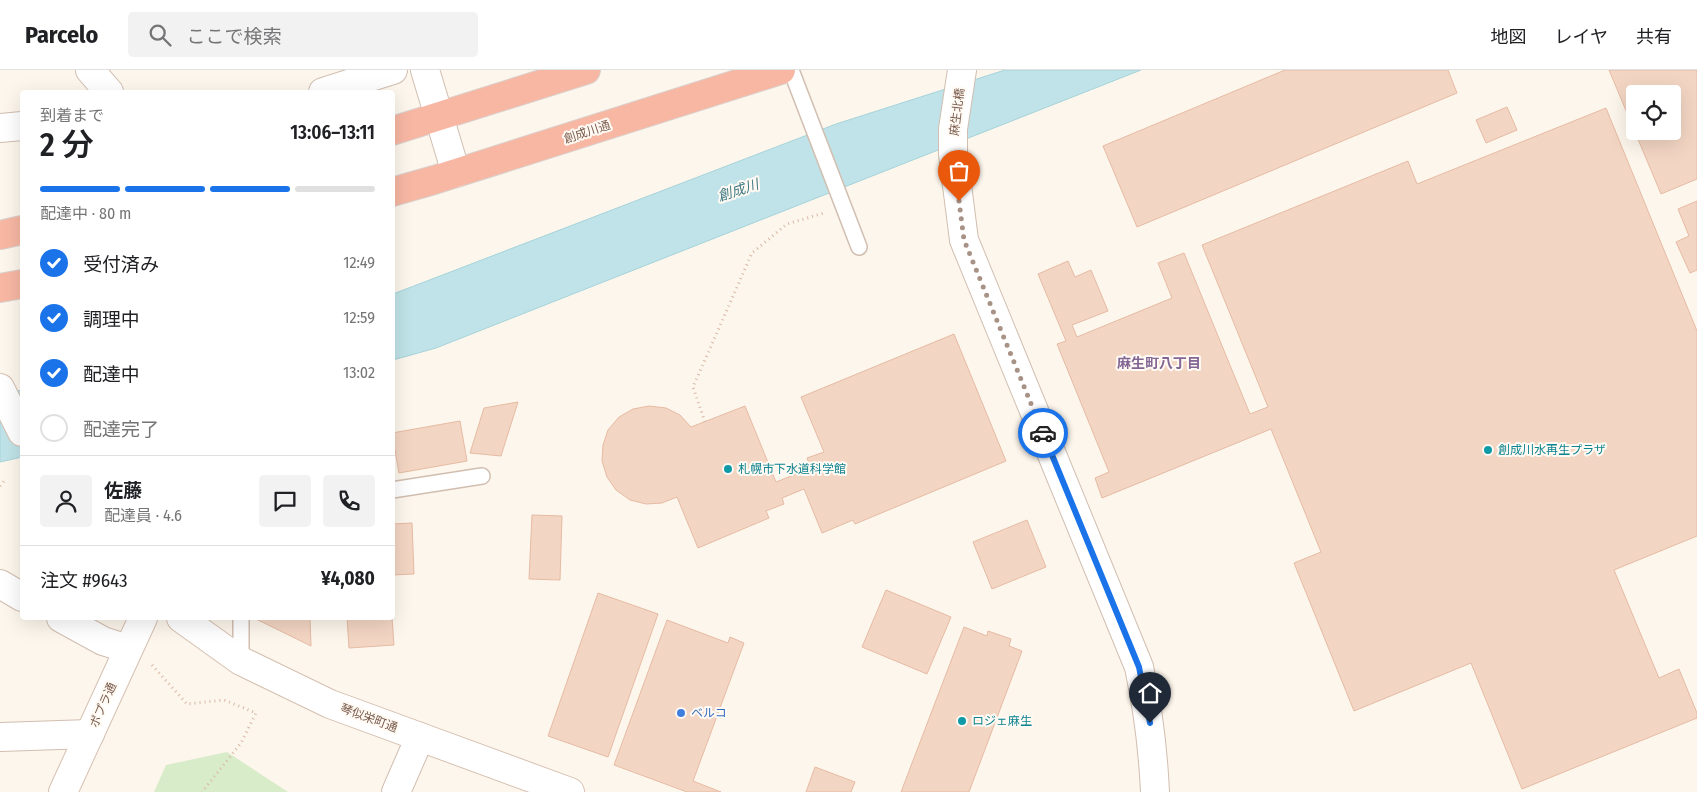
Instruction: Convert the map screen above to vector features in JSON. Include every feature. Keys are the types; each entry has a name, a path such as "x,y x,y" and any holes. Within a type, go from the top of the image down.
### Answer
{"highway":[{"path":"395,129 586,70"},
{"name":"創成川通","path":"395,191 456,174 781,70"},
{"path":"0,235 20,230"},
{"path":"0,288 20,284"}],"street":[{"path":"90,70 107,90"},
{"path":"329,90 393,70"},
{"path":"425,70 456,174"},
{"name":"麻生北橋","path":"962,70 953,129 953,154 964,240 1139,667 1154,751 1155,792"},
{"path":"0,128 20,126"},
{"path":"0,388 20,428"},
{"path":"0,584 20,595"},
{"path":"65,620 103,641 137,654"},
{"name":"ポプラ通","path":"63,792 90,734 137,654 143,620"},
{"name":"琴似栄町通","path":"184,620 241,661 330,704 570,792"},
{"path":"0,737 90,734"},
{"path":"396,792 420,737"}],"lane":[{"path":"791,70 813,126 837,205 859,247"},
{"path":"395,490 482,476"},
{"path":"241,620 241,661"}],"path":[{"path":"705,422 693,387 752,253 787,224 837,205"},
{"path":"0,486 5,480"},
{"path":"137,654 187,704 224,700 256,713 241,743 202,792"}],"green space":[{"path":"227,752 288,792 154,792 166,765"}],"water":[{"name":"創成川","path":"1005,70 1141,70 436,348 395,359 395,293 836,124"},
{"path":"20,390 20,457 0,462 0,394"}],"building":[{"path":"1285,70 1448,70 1457,93 1137,227 1103,146"},
{"path":"1609,70 1697,70 1697,179 1661,194 1638,140 1681,140 1681,85 1626,85 1626,111"},
{"path":"1507,107 1517,130 1486,143 1476,120"},
{"name":"創成川水再生プラザ","path":"1606,108 1697,331 1697,536 1614,570 1659,678 1679,669 1697,713 1697,718 1522,789 1471,663 1354,711 1294,563 1321,552 1271,429 1102,498 1095,478 1109,472 1057,344 1066,341 1038,274 1068,261 1075,277 1091,270 1108,311 1072,325 1077,337 1172,298 1158,263 1184,253 1250,414 1268,407 1202,245 1408,161 1417,184"},
{"path":"1697,201 1697,270 1690,273 1676,242 1689,236 1678,209"},
{"path":"954,334 1006,461 855,524 853,520 822,533 804,489 782,498 784,504 766,511 769,518 698,548 677,497 662,503 646,504 630,500 616,490 607,477 602,461 603,445 608,430 619,417 633,409 649,406 666,408 680,415 691,427 745,406 776,482 811,468 807,458 824,452 801,397"},
{"path":"518,402 501,456 470,453 484,408"},
{"path":"460,421 467,461 399,473 395,450 395,432"},
{"path":"532,515 562,516 560,580 529,579"},
{"path":"1027,520 1046,567 992,589 973,542"},
{"path":"412,523 414,574 395,575 395,524"},
{"path":"886,590 951,617 927,674 862,647"},
{"path":"598,593 658,614 608,757 548,736"},
{"path":"258,620 310,620 311,646"},
{"path":"347,620 392,620 394,645 349,648"},
{"path":"667,620 728,643 730,637 744,643 693,781 721,792 687,792 614,765"},
{"name":"ロジェ麻生","path":"964,627 987,636 988,631 1011,639 1009,646 1022,651 969,792 901,792"},
{"path":"815,767 855,782 851,792 806,792"}],"way so far":[{"path":"959,201 964,240 1043,433"}],"place":[{"name":"創成川水再生プラザ","path":"1488,450"},
{"name":"札幌市下水道科学館","path":"728,469"},
{"name":"ベルコ","path":"681,713"},
{"name":"ロジェ麻生","path":"962,721"}],"district":[{"name":"麻生町八丁目","path":"1159,363"}],"route":[{"path":"1043,433 1139,667 1150,723"}]}
